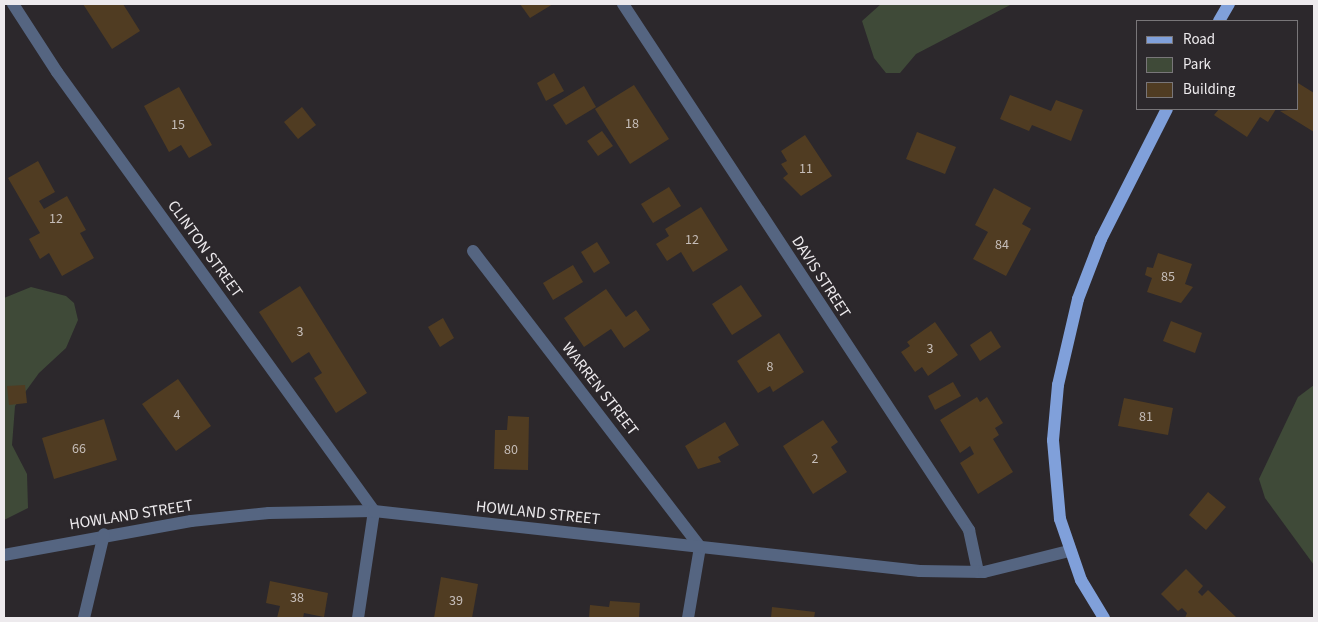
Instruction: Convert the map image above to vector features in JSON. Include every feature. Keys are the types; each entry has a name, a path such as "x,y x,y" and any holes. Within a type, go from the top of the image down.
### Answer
{"main road":[{"path":"1220,20 1229,4"},
{"path":"1104,618 1069,551 1054,467 1054,414 1062,356 1101,239 1166,110"}],"street":[{"name":"CLINTON STREET","path":"13,4 57,72 374,511"},
{"name":"DAVIS STREET","path":"623,4 969,530 978,572"},
{"name":"WARREN STREET","path":"473,252 700,547"},
{"name":"HOWLAND STREET","path":"4,555 104,534 243,515 374,511 920,571 978,572 1014,567 1069,551"},
{"path":"358,618 374,511"},
{"path":"84,618 104,534"},
{"path":"688,618 700,547"}],"green space":[{"path":"881,4 1012,4 916,54 900,73 886,73 874,58 862,21"},
{"path":"31,287 66,296 74,303 78,320 66,348 39,373 15,406 12,445 27,474 28,508 4,520 4,298"},
{"path":"1314,385 1314,565 1265,498 1259,479 1298,397"}],"building":[{"path":"83,4 123,4 140,31 112,49"},
{"path":"520,4 553,4 530,18"},
{"path":"554,73 564,91 546,101 537,83"},
{"path":"1298,83 1314,93 1314,132 1280,111 1298,110"},
{"path":"634,85 669,139 630,164 595,109"},
{"path":"584,86 596,107 566,125 553,105"},
{"path":"179,87 212,145 189,158 181,145 169,152 144,106"},
{"path":"1010,95 1051,111 1056,100 1083,110 1071,141 1032,125 1029,131 1000,119"},
{"path":"302,107 316,125 298,139 284,122"},
{"path":"1218,110 1275,110 1268,122 1260,117 1247,137 1214,115"},
{"path":"602,131 613,146 598,156 587,141"},
{"path":"917,132 956,147 945,174 906,159"},
{"path":"805,135 832,176 801,196 783,178 788,174 781,164 787,161 781,151"},
{"path":"38,161 55,192 39,201 44,209 67,196 86,230 80,233 94,258 62,276 49,253 40,259 29,239 40,233 8,178"},
{"path":"669,187 681,206 653,223 641,204"},
{"path":"994,188 1031,208 1022,224 1031,229 1006,276 973,259 988,232 975,225"},
{"path":"701,207 728,250 693,272 681,252 667,261 656,244 669,236 665,229"},
{"path":"597,242 610,263 594,273 581,252"},
{"path":"1158,253 1192,264 1185,284 1193,287 1181,303 1147,292 1152,278 1145,275 1147,267 1153,268"},
{"path":"573,265 583,282 553,300 543,283"},
{"path":"741,285 762,316 732,335 712,304"},
{"path":"300,286 367,393 336,413 314,378 322,373 309,352 292,363 259,312"},
{"path":"606,289 626,317 636,310 650,330 624,348 611,329 584,347 564,318"},
{"path":"443,318 454,338 440,347 428,327"},
{"path":"1171,321 1202,333 1195,353 1163,341"},
{"path":"935,322 958,355 928,376 922,367 915,372 901,352 910,346 907,342"},
{"path":"991,331 1001,347 980,361 970,345"},
{"path":"779,333 804,372 773,392 770,386 758,393 737,361"},
{"path":"178,379 211,426 176,451 142,404"},
{"path":"953,382 961,396 935,410 928,396"},
{"path":"25,385 27,403 9,405 7,386"},
{"path":"977,397 980,402 987,397 1003,423 995,428 999,435 993,439 1013,472 978,494 960,463 974,454 970,446 960,453 940,420"},
{"path":"1124,398 1173,408 1168,435 1118,426"},
{"path":"508,416 529,417 528,470 494,469 495,430 507,430"},
{"path":"104,419 117,460 54,479 42,438"},
{"path":"823,420 838,442 831,447 847,472 813,494 783,446"},
{"path":"725,422 739,445 718,457 721,462 698,469 685,446"},
{"path":"1208,492 1226,507 1206,530 1189,515"},
{"path":"1186,569 1203,586 1198,592 1202,596 1208,590 1237,618 1185,618 1187,613 1182,608 1178,611 1161,594"},
{"path":"441,577 478,584 472,618 434,618"},
{"path":"270,581 328,593 324,617 304,613 303,618 277,618 280,606 266,603"},
{"path":"610,601 640,603 639,618 589,618 590,605 609,607"},
{"path":"772,607 815,612 814,618 771,618"}]}
